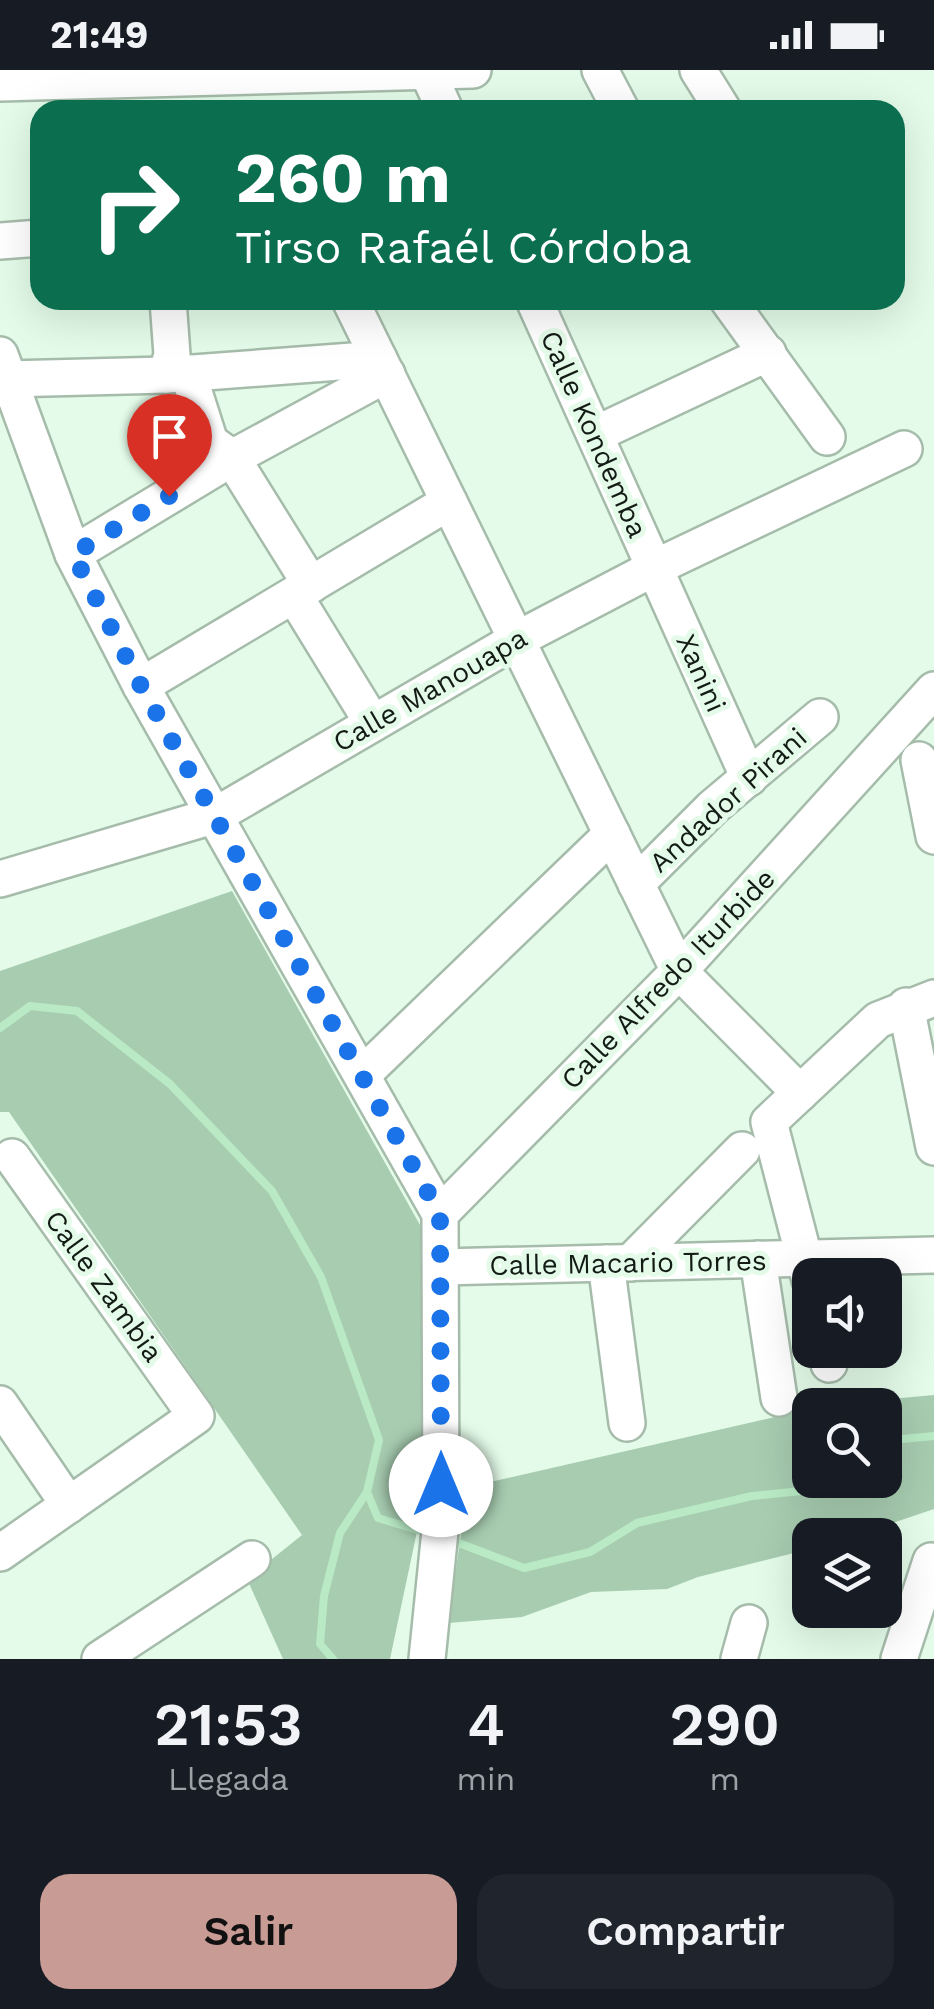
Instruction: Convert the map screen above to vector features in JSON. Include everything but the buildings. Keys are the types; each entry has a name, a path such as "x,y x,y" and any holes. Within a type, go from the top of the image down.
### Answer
{"street":[{"path":"0,84 160,96 233,85 473,70"},
{"path":"600,70 616,100"},
{"path":"698,70 718,100"},
{"path":"428,73 440,100"},
{"path":"0,241 30,239"},
{"path":"169,310 177,374 210,442 232,458 372,722"},
{"path":"355,310 679,971 800,1093"},
{"name":"Calle Kondemba","path":"539,310 654,568"},
{"path":"736,310 826,437"},
{"path":"596,434 768,353"},
{"path":"383,366 177,374 4,367 73,554 141,686 440,1214 441,1521 428,1649"},
{"path":"73,554 383,366"},
{"name":"Calle Manouapa","path":"0,879 216,815 516,640 654,568 904,449"},
{"path":"141,686 450,502"},
{"name":"Xanini","path":"654,568 749,778"},
{"name":"Calle Alfredo Iturbide","path":"440,1214 679,971 915,754 934,690"},
{"name":"Andador Pirani","path":"636,884 712,808 820,717"},
{"path":"915,754 934,836"},
{"path":"362,1075 612,834"},
{"path":"805,1258 769,1122 878,1020 920,1002 934,1147"},
{"path":"627,1423 618,1263 742,1150"},
{"name":"Calle Zambia","path":"12,1156 196,1416 69,1504"},
{"name":"Calle Macario Torres","path":"902,1259 934,1255"},
{"path":"758,1260 779,1398"},
{"name":"Calle Macario Torres","path":"442,1268 758,1260 792,1266"},
{"path":"0,1404 69,1504 0,1553"},
{"path":"100,1659 252,1559"},
{"path":"899,1659 931,1561"},
{"path":"739,1659 750,1623"}],"green space":[{"path":"232,891 424,1232 430,1470 390,1659 283,1659 247,1579 302,1535 9,1112 0,1112 0,971"},
{"path":"934,1395 934,1509 902,1520 792,1518 792,1554 698,1577 667,1589 591,1592 522,1617 448,1623 468,1487 792,1413 792,1498 902,1498 902,1398"}],"waterway":[{"path":"0,1028 30,1006 77,1011 170,1084 272,1191 321,1277 379,1440 367,1492 340,1533 324,1596 320,1644 333,1659"},
{"path":"902,1439 934,1436"},
{"path":"367,1492 378,1518 428,1533"},
{"path":"451,1540 524,1568 590,1552 637,1523 752,1496 792,1492"}],"route":[{"path":"169,496 73,554 141,686 440,1214 441,1485"}]}
